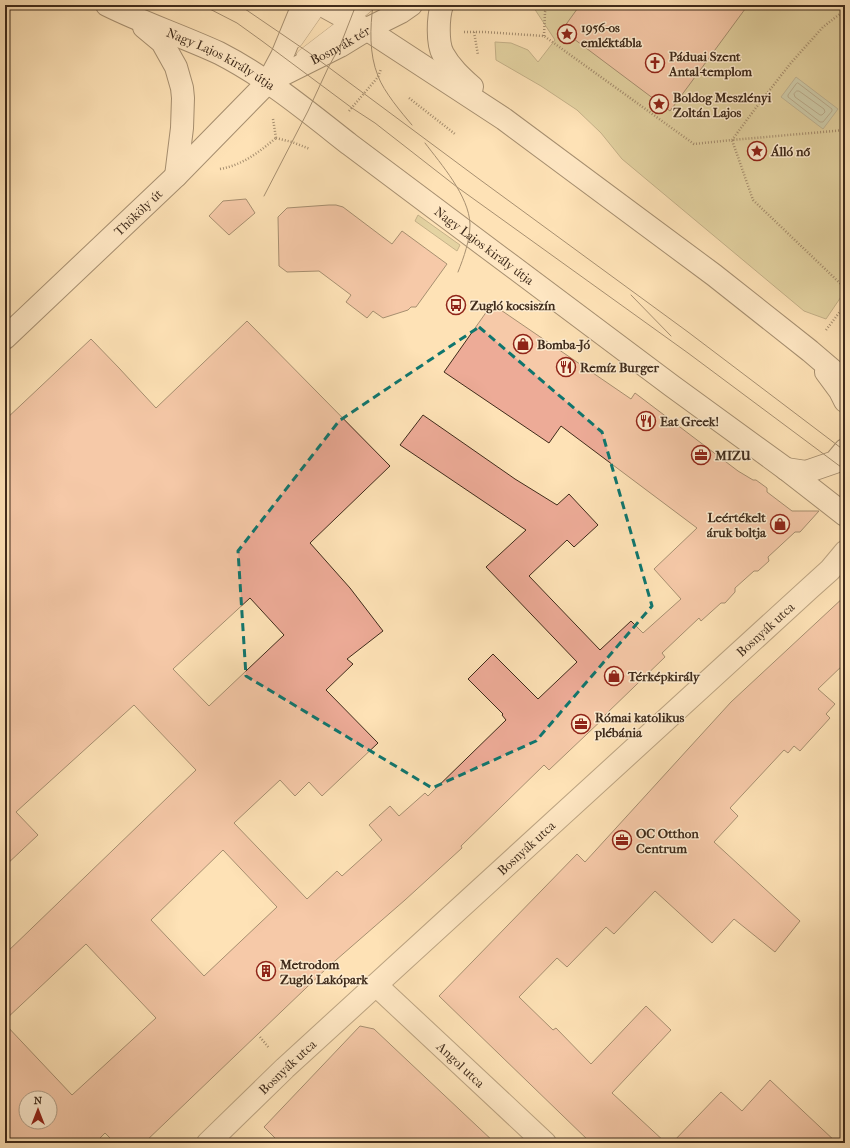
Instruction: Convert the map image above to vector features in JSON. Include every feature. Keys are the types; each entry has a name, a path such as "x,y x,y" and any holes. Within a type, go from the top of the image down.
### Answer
{"main road":[{"name":"Nagy Lajos király útja","path":"107,5 219,54 268,82 845,514"},
{"path":"268,82 282,56 303,5"},
{"path":"322,5 393,46 504,118 714,275 810,351 845,381"},
{"name":"Bosnyák tér","path":"268,82 340,46 358,25 401,12 411,5"},
{"path":"442,5 438,32 442,53 456,72 504,118"},
{"path":"129,15 162,42 176,67 182,88 183,98 182,128 176,176"},
{"name":"Thököly út","path":"5,338 176,176 268,82"},
{"path":"810,351 840,391 845,401"},
{"path":"786,469 806,472 835,462 845,450"},
{"name":"Bosnyák utca","path":"208,1143 285,1068 830,570 845,552"},
{"name":"Angol utca","path":"376,986 545,1143"}],"lane":[{"name":"Bosnyák tér","path":"268,82 322,5"},
{"name":"Bosnyák tér","path":"358,25 368,5"}],"path":[{"path":"544,36 545,12 548,5"},
{"path":"732,140 781,75 823,26 845,10"},
{"path":"460,32 544,36 694,144 845,130"},
{"path":"216,170 239,163 258,153 276,138 315,150 378,77 393,46"},
{"path":"409,98 455,134"},
{"path":"732,140 753,200 845,288"},
{"path":"810,351 845,305"}],"highlighted area":[{"path":"479,327 602,432 652,606 536,741 432,788 246,676 238,551 339,421"}],"shaded area":[{"path":"532,5 845,5 845,291 826,319 804,311 622,159 601,133 577,110 541,86 496,60 495,42 511,43 528,50 538,62 555,40"},
{"path":"418,215 460,245 457,251 415,221"}],"water":[{"path":"796,77 838,109 823,129 781,97"}],"building":[{"name":"Páduai Szent Antal-templom","path":"580,5 748,5 670,111 562,30"},
{"path":"246,199 255,213 229,235 209,216 223,201"},
{"path":"329,205 343,207 392,244 402,231 447,264 416,307 411,307 408,310 383,318 373,311 367,318 346,302 351,295 319,271 287,272 279,266 278,217 287,208"},
{"path":"492,304 631,399 635,393 738,471 753,480 756,480 767,488 767,492 792,511 819,511 800,532 795,532 768,557 769,561 758,571 754,571 735,588 735,592 725,603 721,603 701,621 699,618 662,653 665,657 549,770 544,765 461,846 462,848 328,967 144,1143 115,1143 105,1133 95,1143 5,1143 5,1024 72,1095 156,1018 86,944 5,1020 5,954 196,770 134,705 16,812 38,835 5,866 5,420 91,339 156,408 247,321 390,466 310,543 350,588 383,631 347,659 353,664 326,690 378,743 322,796 309,782 295,796 280,780 234,823 307,899 337,871 342,876 382,840 369,825 390,806 399,816 425,793 428,796 506,720 502,715 503,714 468,679 493,654 538,699 577,662 486,567 526,530 400,445 423,415 515,479 557,505 569,494 598,525 574,547 567,540 529,576 600,650 631,621 643,633 681,599 654,569 697,528 561,426 549,443 444,372","holes":["250,598 284,635 209,706 173,669","223,850 277,907 204,976 151,920"]},
{"path":"845,596 845,663 818,689 835,704 826,714 830,718 800,751 794,746 788,753 784,750 730,808 738,816 714,842 800,921 775,952 734,919 712,943 655,891 614,934 606,927 567,967 557,958 519,997 553,1030 556,1028 591,1064 646,1006 671,1030 612,1093 666,1143 591,1143 439,996 577,854 585,862 731,702"},
{"path":"360,1026 374,1029 495,1143 280,1143 264,1127"},
{"path":"770,1080 837,1143 672,1143 721,1092 742,1111"}],"tram line":[{"path":"202,5 237,23 262,41 352,108 375,123 457,187 688,353 845,470"},
{"path":"238,5 308,52 688,332 845,451"},
{"path":"264,196 340,46 356,5"},
{"path":"373,5 371,41 375,68 388,95 412,125"},
{"path":"425,143 446,170 460,192 468,213 470,224 468,242 458,272"},
{"path":"631,295 671,336"}],"place":[{"name":"1956-os emléktábla","path":"567,34"},
{"name":"Páduai Szent Antal-templom","path":"655,63"},
{"name":"Boldog Meszlényi Zoltán Lajos","path":"659,104"},
{"name":"Álló nő","path":"757,151"},
{"name":"Zugló kocsiszín","path":"456,305"},
{"name":"Bomba-Jó","path":"523,344"},
{"name":"Remíz Burger","path":"566,367"},
{"name":"Eat Greek!","path":"646,421"},
{"name":"MIZU","path":"701,455"},
{"name":"Leértékelt áruk boltja","path":"780,524"},
{"name":"Térképkirály","path":"614,676"},
{"name":"Római katolikus plébánia","path":"581,724"},
{"name":"OC Otthon Centrum","path":"622,840"},
{"name":"Metrodom Zugló Lakópark","path":"266,971"}]}
